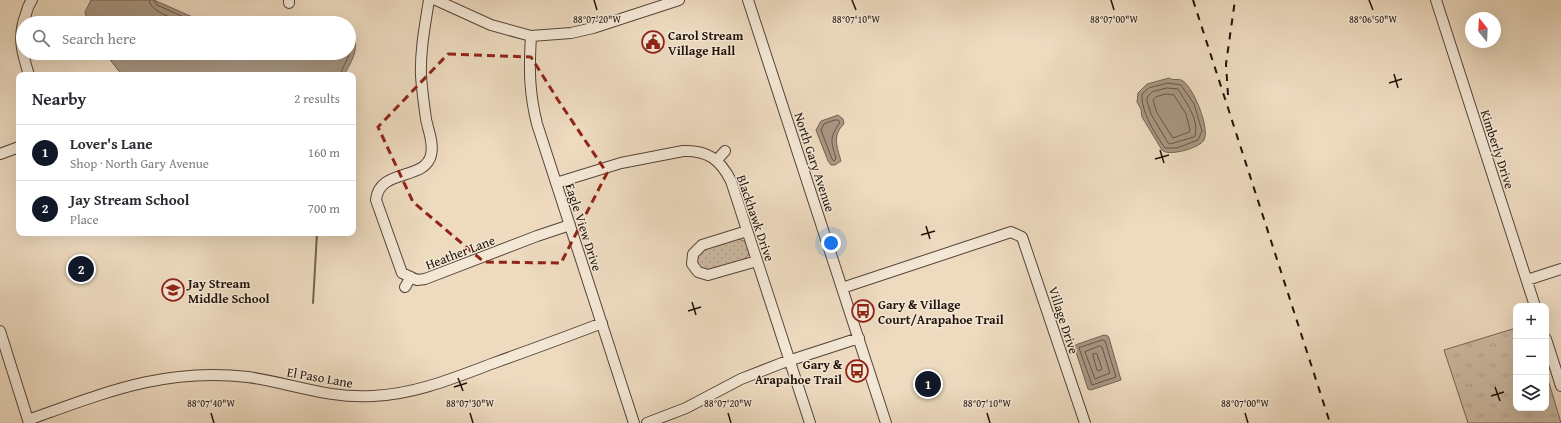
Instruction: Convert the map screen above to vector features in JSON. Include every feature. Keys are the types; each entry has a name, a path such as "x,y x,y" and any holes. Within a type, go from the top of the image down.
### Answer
{"street":[{"path":"24,16 32,0"},
{"name":"Heather Lane","path":"429,0 423,42 421,76 426,120 432,144 431,155 434,161 373,188 377,208 402,273 417,280 425,279 537,236 570,225"},
{"path":"436,0 491,25 531,36 571,33 593,28 679,0"},
{"name":"North Gary Avenue","path":"748,0 886,423"},
{"name":"Kimberly Drive","path":"1436,0 1534,303"},
{"name":"Eagle View Drive","path":"531,36 531,97 537,124 634,423"},
{"path":"24,60 28,72"},
{"path":"0,154 16,148"},
{"path":"556,183 621,163 683,150 691,150 705,154 717,160 725,151"},
{"name":"Blackhawk Drive","path":"717,160 726,171 731,181 810,423"},
{"path":"747,231 702,245 694,254 692,264 698,272 708,275 757,261"},
{"name":"Village Drive","path":"842,288 1011,232 1022,237 1085,423"},
{"path":"1527,280 1561,269"},
{"path":"405,287 411,277"},
{"name":"El Paso Lane","path":"29,422 102,393 130,384 159,378 191,375 246,377 320,393 345,396 400,394 438,384 602,323"},
{"path":"0,332 29,422"},
{"path":"647,423 686,408 741,379 789,361 859,338"},
{"path":"1549,348 1561,386"}],"highlighted area":[{"path":"448,54 531,57 607,173 561,263 484,262 413,202 378,127"}],"green space":[{"path":"736,239 744,241 747,245 749,254 744,260 705,271 696,263 697,253 701,250"},
{"path":"1513,329 1513,411 1549,411 1549,383 1561,423 1468,423 1444,350"}],"water":[{"path":"91,0 154,0 190,16 86,16 85,12"},
{"path":"110,60 352,60 346,72 120,72"},
{"path":"1169,78 1183,81 1187,85 1200,109 1205,127 1204,140 1201,143 1191,149 1171,153 1162,150 1142,117 1141,109 1137,102 1138,93 1147,84"},
{"path":"838,115 843,119 844,124 838,132 836,141 841,161 835,165 831,165 816,130 821,121"},
{"path":"1104,335 1108,336 1109,338 1121,380 1091,390 1088,389 1074,346"}],"waterway":[{"path":"313,303 317,236"}],"railway":[{"path":"1193,0 1330,423"},
{"path":"1228,95 1226,64 1235,0"}],"place":[{"name":"Carol Stream Village Hall","path":"653,42"},
{"name":"Jay Stream School","path":"81,269"},
{"name":"Jay Stream Middle School","path":"173,290"},
{"name":"Gary & Village Court/Arapahoe Trail","path":"863,311"},
{"name":"Gary & Arapahoe Trail","path":"857,371"},
{"name":"Lover's Lane","path":"928,384"}]}
